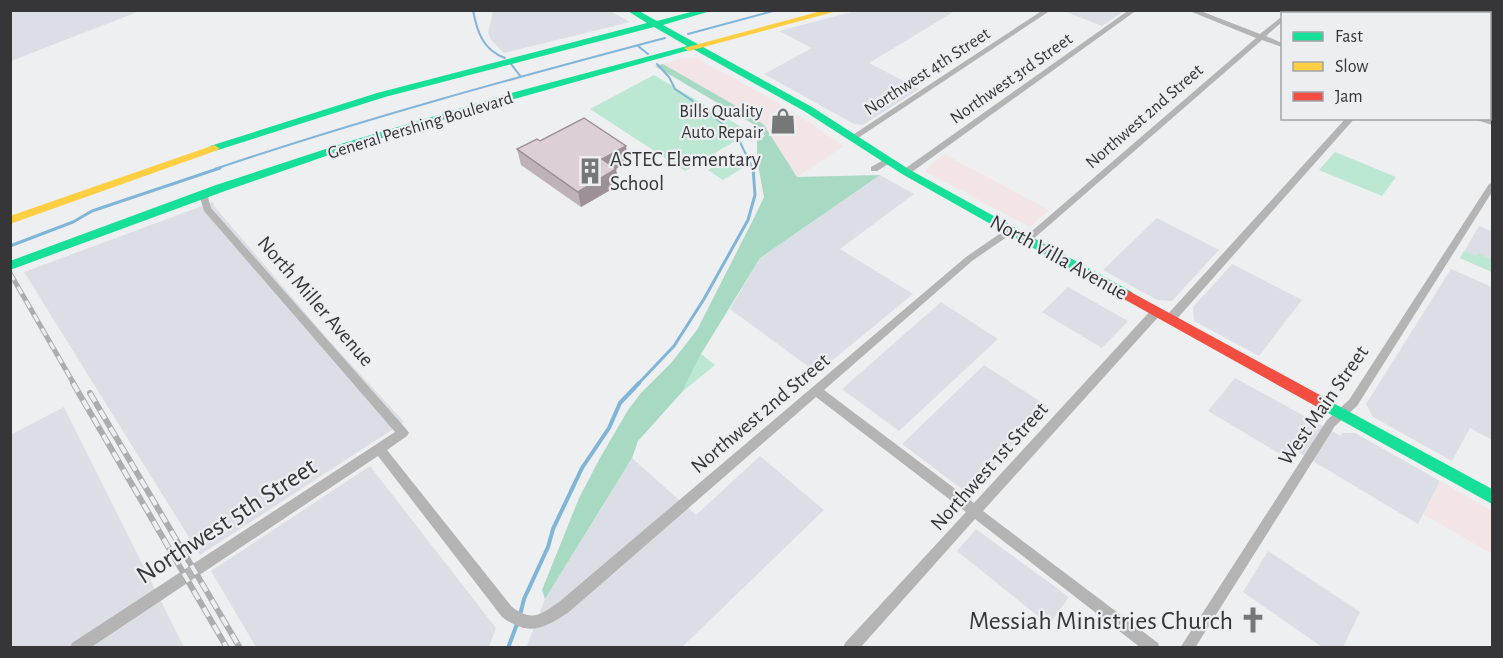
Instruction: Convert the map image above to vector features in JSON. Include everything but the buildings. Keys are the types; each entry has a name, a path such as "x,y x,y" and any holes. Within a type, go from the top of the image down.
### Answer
{"main road":[{"name":"North Villa Avenue","path":"630,10 808,109 906,172 1492,497"},
{"name":"General Pershing Boulevard","path":"10,220 176,160 372,98 710,10"},
{"name":"General Pershing Boulevard","path":"10,266 203,194 396,129 837,10"}],"street":[{"name":"Northwest 4th Street","path":"852,138 1048,10"},
{"name":"Northwest 3rd Street","path":"906,172 1134,10"},
{"path":"1190,10 1281,45"},
{"name":"Northwest 2nd Street","path":"1028,239 1281,20"},
{"path":"1171,318 1349,120"},
{"path":"874,169 887,161"},
{"name":"West Main Street","path":"1187,648 1325,432 1353,403 1492,186"},
{"name":"North Miller Avenue","path":"203,194 207,209 403,433"},
{"name":"Northwest 2nd Street","path":"379,448 507,612 529,623 541,622 564,607 969,259 1011,230"},
{"name":"Northwest 1st Street","path":"850,648 1157,310"},
{"path":"817,391 1153,648"},
{"name":"Northwest 5th Street","path":"77,648 403,433"}],"shaded area":[{"path":"11,10 140,10 140,11 11,61"},
{"path":"859,10 955,11 869,63 919,89 863,125 854,124 764,74 812,48 779,31"},
{"path":"493,11 610,11 630,22 504,53 491,40 488,33"},
{"path":"1064,11 1124,11 1102,26"},
{"name":"Bills Quality Auto Repair","path":"684,58 697,58 789,109 844,146 797,177 764,125 743,110 663,64"},
{"path":"944,154 1049,210 1030,227 926,172 929,166"},
{"path":"880,175 914,194 840,249 913,294 817,373 730,309 760,258"},
{"path":"213,202 214,206 326,337 404,422 200,555 24,272"},
{"path":"1157,218 1219,250 1172,301 1157,300 1103,270"},
{"path":"1479,226 1492,231 1492,272 1460,258"},
{"path":"1232,264 1302,300 1259,356 1194,321 1193,307"},
{"path":"1451,269 1492,287 1492,440 1470,428 1452,461 1373,417 1366,404"},
{"path":"1068,287 1128,321 1102,348 1042,312"},
{"path":"941,302 998,339 899,431 842,389"},
{"path":"984,365 1047,406 997,460 974,490 963,490 902,444"},
{"path":"1235,378 1341,436 1342,433 1355,433 1440,481 1418,524 1291,448 1285,457 1208,411"},
{"path":"64,407 184,647 11,647 10,435"},
{"path":"760,456 824,510 682,647 526,648 545,599 632,458 696,515"},
{"path":"370,466 496,628 489,647 256,647 211,571"},
{"path":"1440,481 1492,511 1492,554 1423,514"},
{"path":"976,529 1069,597 1049,625 957,551"},
{"path":"1268,551 1360,612 1343,647 1322,647 1243,592"}],"green space":[{"path":"663,64 743,110 764,125 797,177 880,175 760,258 701,354 682,392 638,441 632,458 545,599 542,590 579,498 600,458 628,410 641,393 671,363 697,330 764,197 757,159 757,141 765,136 760,128 655,66"},
{"path":"654,75 750,132 685,171 590,109"},
{"path":"1335,152 1396,177 1382,196 1319,170"},
{"path":"731,156 746,166 723,180 708,170"},
{"path":"1464,251 1476,256 1478,253 1492,260 1492,272 1460,258"},
{"path":"701,354 715,365 682,392"}],"waterway":[{"path":"473,10 482,39 497,55 505,58"},
{"path":"688,34 777,10"},
{"path":"521,77 665,38"},
{"path":"638,46 648,54"},
{"path":"511,64 521,77"},
{"path":"657,64 669,77 675,89 706,110 737,136 753,169"},
{"path":"215,169 383,116 521,77"},
{"path":"10,246 73,222 92,211 220,168"},
{"path":"638,384 674,346 704,299 748,220 755,195 753,168"},
{"path":"520,615 524,599 548,547 553,529 582,468 609,428 620,403 639,383"},
{"path":"508,648 517,624"}],"railway":[{"path":"10,273 74,384"},
{"path":"73,383 227,648"},
{"path":"90,393 240,648"}],"traffic: fast":[{"path":"630,10 808,109 906,172 1127,295"},
{"path":"214,148 381,95 710,10"},
{"path":"10,266 220,188 348,145 518,94 689,48"},
{"path":"1324,404 1492,497"}],"traffic: slow":[{"path":"689,48 837,10"},
{"path":"10,220 214,148"}],"traffic: jam":[{"path":"1127,295 1324,404"}],"place":[{"name":"Bills Quality Auto Repair","path":"783,121"},
{"name":"ASTEC Elementary School","path":"590,171"},
{"name":"Messiah Ministries Church","path":"1253,620"}]}
